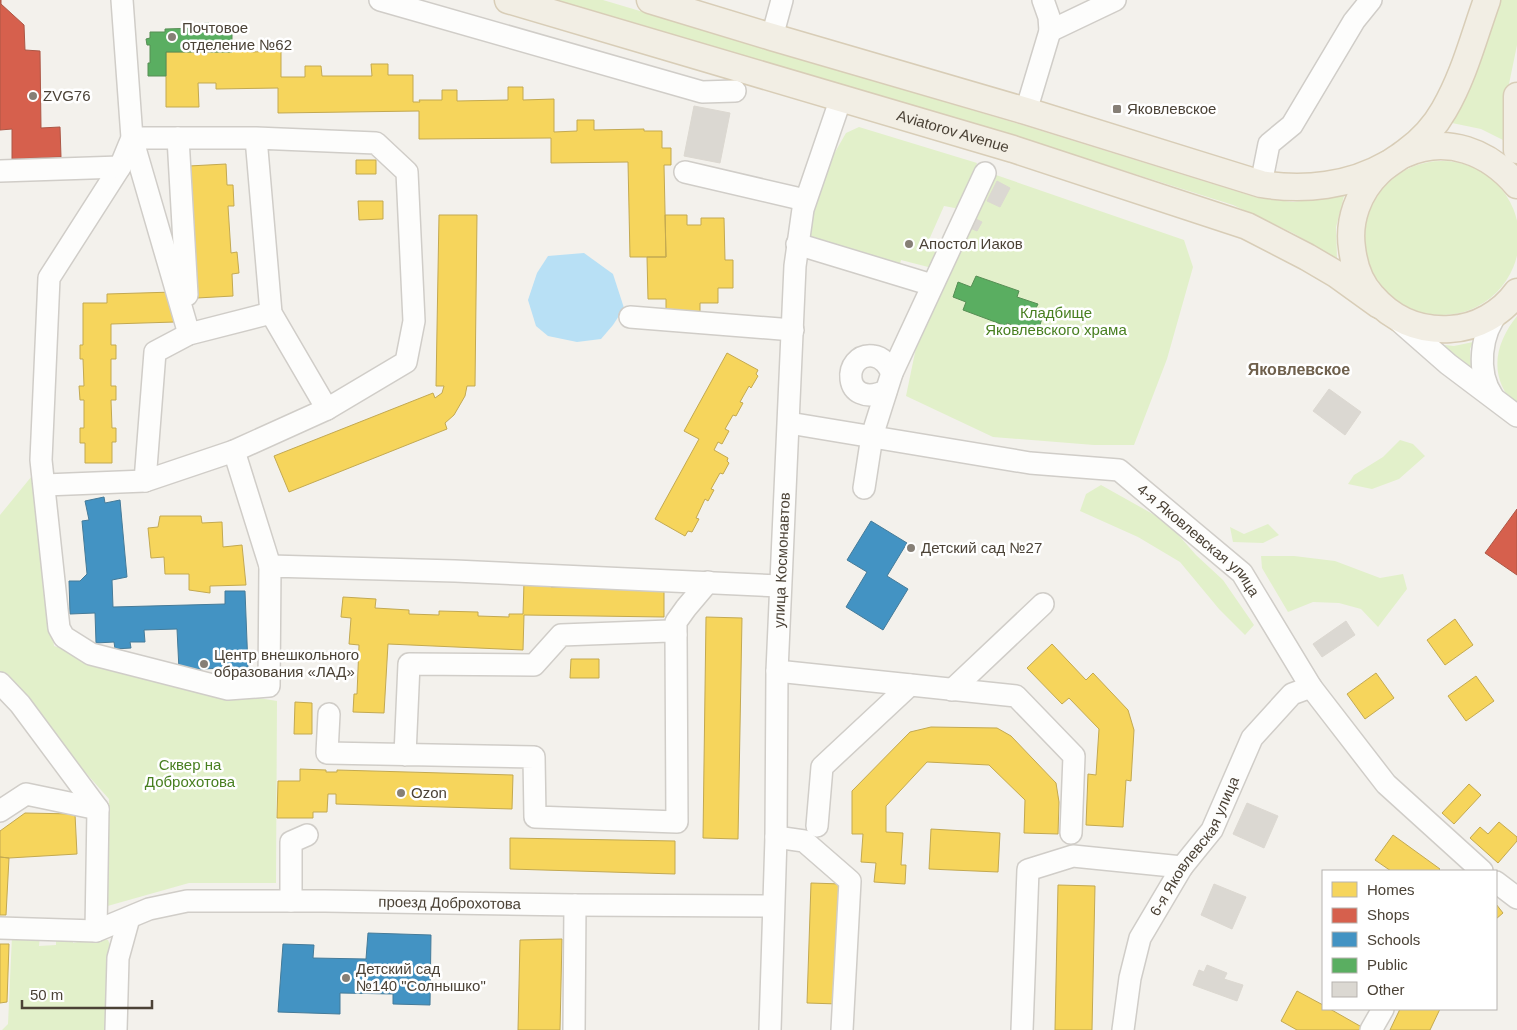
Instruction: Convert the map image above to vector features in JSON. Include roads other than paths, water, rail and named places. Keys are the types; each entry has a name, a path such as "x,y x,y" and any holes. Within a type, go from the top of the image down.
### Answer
{"main road":[{"name":"Aviatorov Avenue","path":"508,0 1013,149 1247,226 1307,257 1336,274 1384,309 1406,322 1420,327 1435,330 1466,327 1480,322 1510,302"},
{"path":"1384,309 1368,292 1353,258 1351,228 1354,212 1368,184 1421,139 1443,111 1461,72 1487,0"},
{"path":"666,2 772,37 1026,111 1261,184 1293,188 1325,185 1357,178 1424,148 1440,146 1456,147 1490,160 1504,170 1517,185"},
{"path":"1517,96 1517,150"}],"street":[{"path":"122,0 132,138 189,334"},
{"path":"380,0 702,92 735,91"},
{"path":"772,37 782,0"},
{"path":"1026,111 1050,31 1049,17 1043,0"},
{"path":"1050,31 1115,0"},
{"path":"1261,184 1269,144 1292,125 1354,21 1371,0"},
{"name":"улица Космонавтов","path":"770,1030 776,837 777,670 797,244 805,200 841,98"},
{"path":"45,485 145,480 234,451 327,409 406,362 414,321 407,172 376,143 256,138 132,138"},
{"path":"132,138 120,167 48,278 42,460 59,628 64,637 91,654 228,689 269,686 270,566 234,451"},
{"path":"178,138 189,334"},
{"path":"256,138 272,313 327,409"},
{"path":"0,171 120,167"},
{"path":"685,172 805,200"},
{"path":"864,488 872,436 889,382 985,173"},
{"path":"797,244 932,286"},
{"path":"1510,302 1495,315 1488,331 1482,363 1483,374 1493,398 1511,413"},
{"path":"1384,309 1448,364 1511,413"},
{"path":"145,480 155,352 189,334 272,313"},
{"path":"630,317 793,330"},
{"name":"4-я Яковлевская улица","path":"789,424 1030,462 1119,470 1242,573 1310,687 1386,784 1481,870"},
{"path":"270,566 455,571 780,586"},
{"path":"329,714 327,753 534,757 534,817 677,822 676,622 708,582"},
{"path":"952,690 1043,604"},
{"path":"405,755 409,664 534,665 561,635 669,631 676,635"},
{"path":"777,670 1016,696 1074,756 1071,833"},
{"path":"0,683 25,711 98,809 96,931 0,928"},
{"path":"817,826 822,767 910,685"},
{"name":"6-я Яковлевская улица","path":"1123,1030 1130,978 1140,938 1182,867 1212,830 1252,738 1292,694 1310,687"},
{"path":"0,811 26,794 98,809"},
{"path":"291,901 291,842 307,835"},
{"path":"776,837 804,841 850,881 842,1030"},
{"path":"1022,1030 1028,870 1073,856 1182,867"},
{"path":"1497,883 1517,898"},
{"name":"проезд Доброхотова","path":"96,931 149,909 187,901 773,906"},
{"path":"574,905 574,1030"},
{"path":"116,1030 118,958 129,918"},
{"path":"1371,1030 1382,1010"}],"water":[{"path":"584,253 613,274 624,308 601,339 577,342 548,336 536,326 528,300 537,273 548,256"}],"place":[{"name":"Почтовое отделение №62","path":"172,37"},
{"name":"ZVG76","path":"33,96"},
{"name":"Яковлевское","path":"1117,109"},
{"name":"Апостол Иаков","path":"909,244"},
{"name":"Детский сад №27","path":"911,548"},
{"name":"Центр внешкольного образования «ЛАД»","path":"204,664"},
{"name":"Ozon","path":"401,793"},
{"name":"Детский сад №140 \"Солнышко\"","path":"346,978"}],"district":[{"name":"Яковлевское","path":"1299,369"}],"park label":[{"name":"Кладбище Яковлевского храма","path":"1056,322"},
{"name":"Сквер на Доброхотова","path":"190,774"}]}
